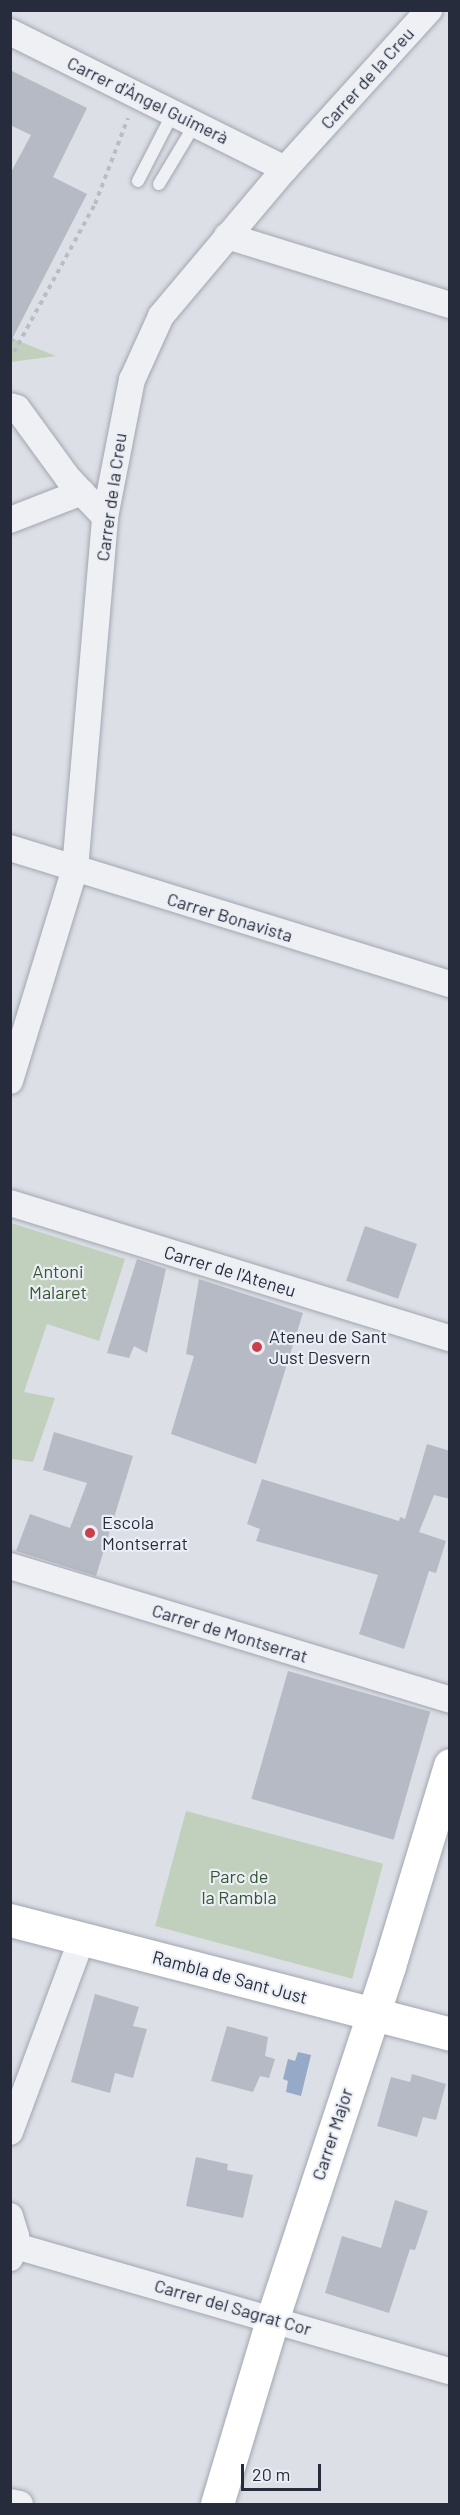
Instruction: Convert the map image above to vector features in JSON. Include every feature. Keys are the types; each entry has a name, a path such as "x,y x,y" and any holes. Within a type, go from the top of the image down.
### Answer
{"street":[{"name":"Carrer de la Creu","path":"10,1081 75,869 105,517 132,380 161,316 285,169 429,10"},
{"name":"Carrer d'Àngel Guimerà","path":"10,32 285,169"},
{"path":"227,236 450,305"},
{"path":"10,406 17,408 82,492 105,517"},
{"path":"10,519 82,492"},
{"name":"Carrer Bonavista","path":"10,848 450,984"},
{"name":"Carrer de l'Ateneu","path":"10,1203 450,1338"},
{"name":"Carrer de Montserrat","path":"10,1566 450,1700"},
{"name":"Carrer Major","path":"217,2505 273,2317 450,1765"},
{"name":"Rambla de Sant Just","path":"10,1920 450,2034"},
{"path":"10,2132 82,1938"},
{"path":"10,2216 13,2252"},
{"name":"Carrer del Sagrat Cor","path":"13,2252 273,2317 450,2371"},
{"path":"10,2502 20,2505"}],"lane":[{"path":"138,181 184,119"},
{"path":"159,184 184,119"}],"path":[{"path":"14,352 95,204 136,95"},
{"path":"10,339 19,343"}],"green space":[{"path":"11,338 56,356 11,362"},
{"name":"Antoni Malaret","path":"11,1223 125,1259 99,1341 47,1324 24,1392 55,1398 33,1462 12,1459 11,1463"},
{"name":"Parc de la Rambla","path":"186,1811 383,1864 352,1979 155,1926"}],"water":[{"path":"298,2052 311,2055 301,2096 286,2092 288,2081 283,2079 288,2059 295,2061"}],"building":[{"path":"10,70 87,108 53,177 87,194 10,343 10,174 31,135 10,125"},
{"path":"365,1226 417,1244 398,1299 346,1281"},
{"path":"137,1259 166,1269 147,1353 134,1346 129,1358 107,1353"},
{"path":"199,1279 303,1313 256,1464 171,1434 194,1356 186,1354"},
{"path":"54,1432 133,1456 96,1576 16,1551 30,1514 70,1528 87,1483 43,1470"},
{"path":"427,1444 450,1451 450,1499 434,1495 419,1532 446,1541 436,1573 429,1571 404,1649 359,1634 378,1575 256,1541 260,1529 247,1524 262,1479 399,1521 400,1517 405,1519"},
{"path":"288,1671 430,1712 394,1840 251,1799"},
{"path":"95,1994 139,2007 133,2026 147,2029 133,2078 115,2073 110,2093 71,2082"},
{"path":"227,2026 268,2037 265,2056 275,2059 269,2078 260,2076 253,2092 211,2081"},
{"path":"412,2074 446,2084 436,2120 423,2117 417,2137 377,2126 391,2077 410,2082"},
{"path":"196,2157 228,2164 227,2170 253,2175 243,2218 186,2206"},
{"path":"395,2200 428,2211 415,2250 410,2249 389,2313 325,2293 342,2236 381,2248"}],"place":[{"name":"Ateneu de Sant Just Desvern","path":"257,1347"},
{"name":"Escola Montserrat","path":"90,1533"}]}
